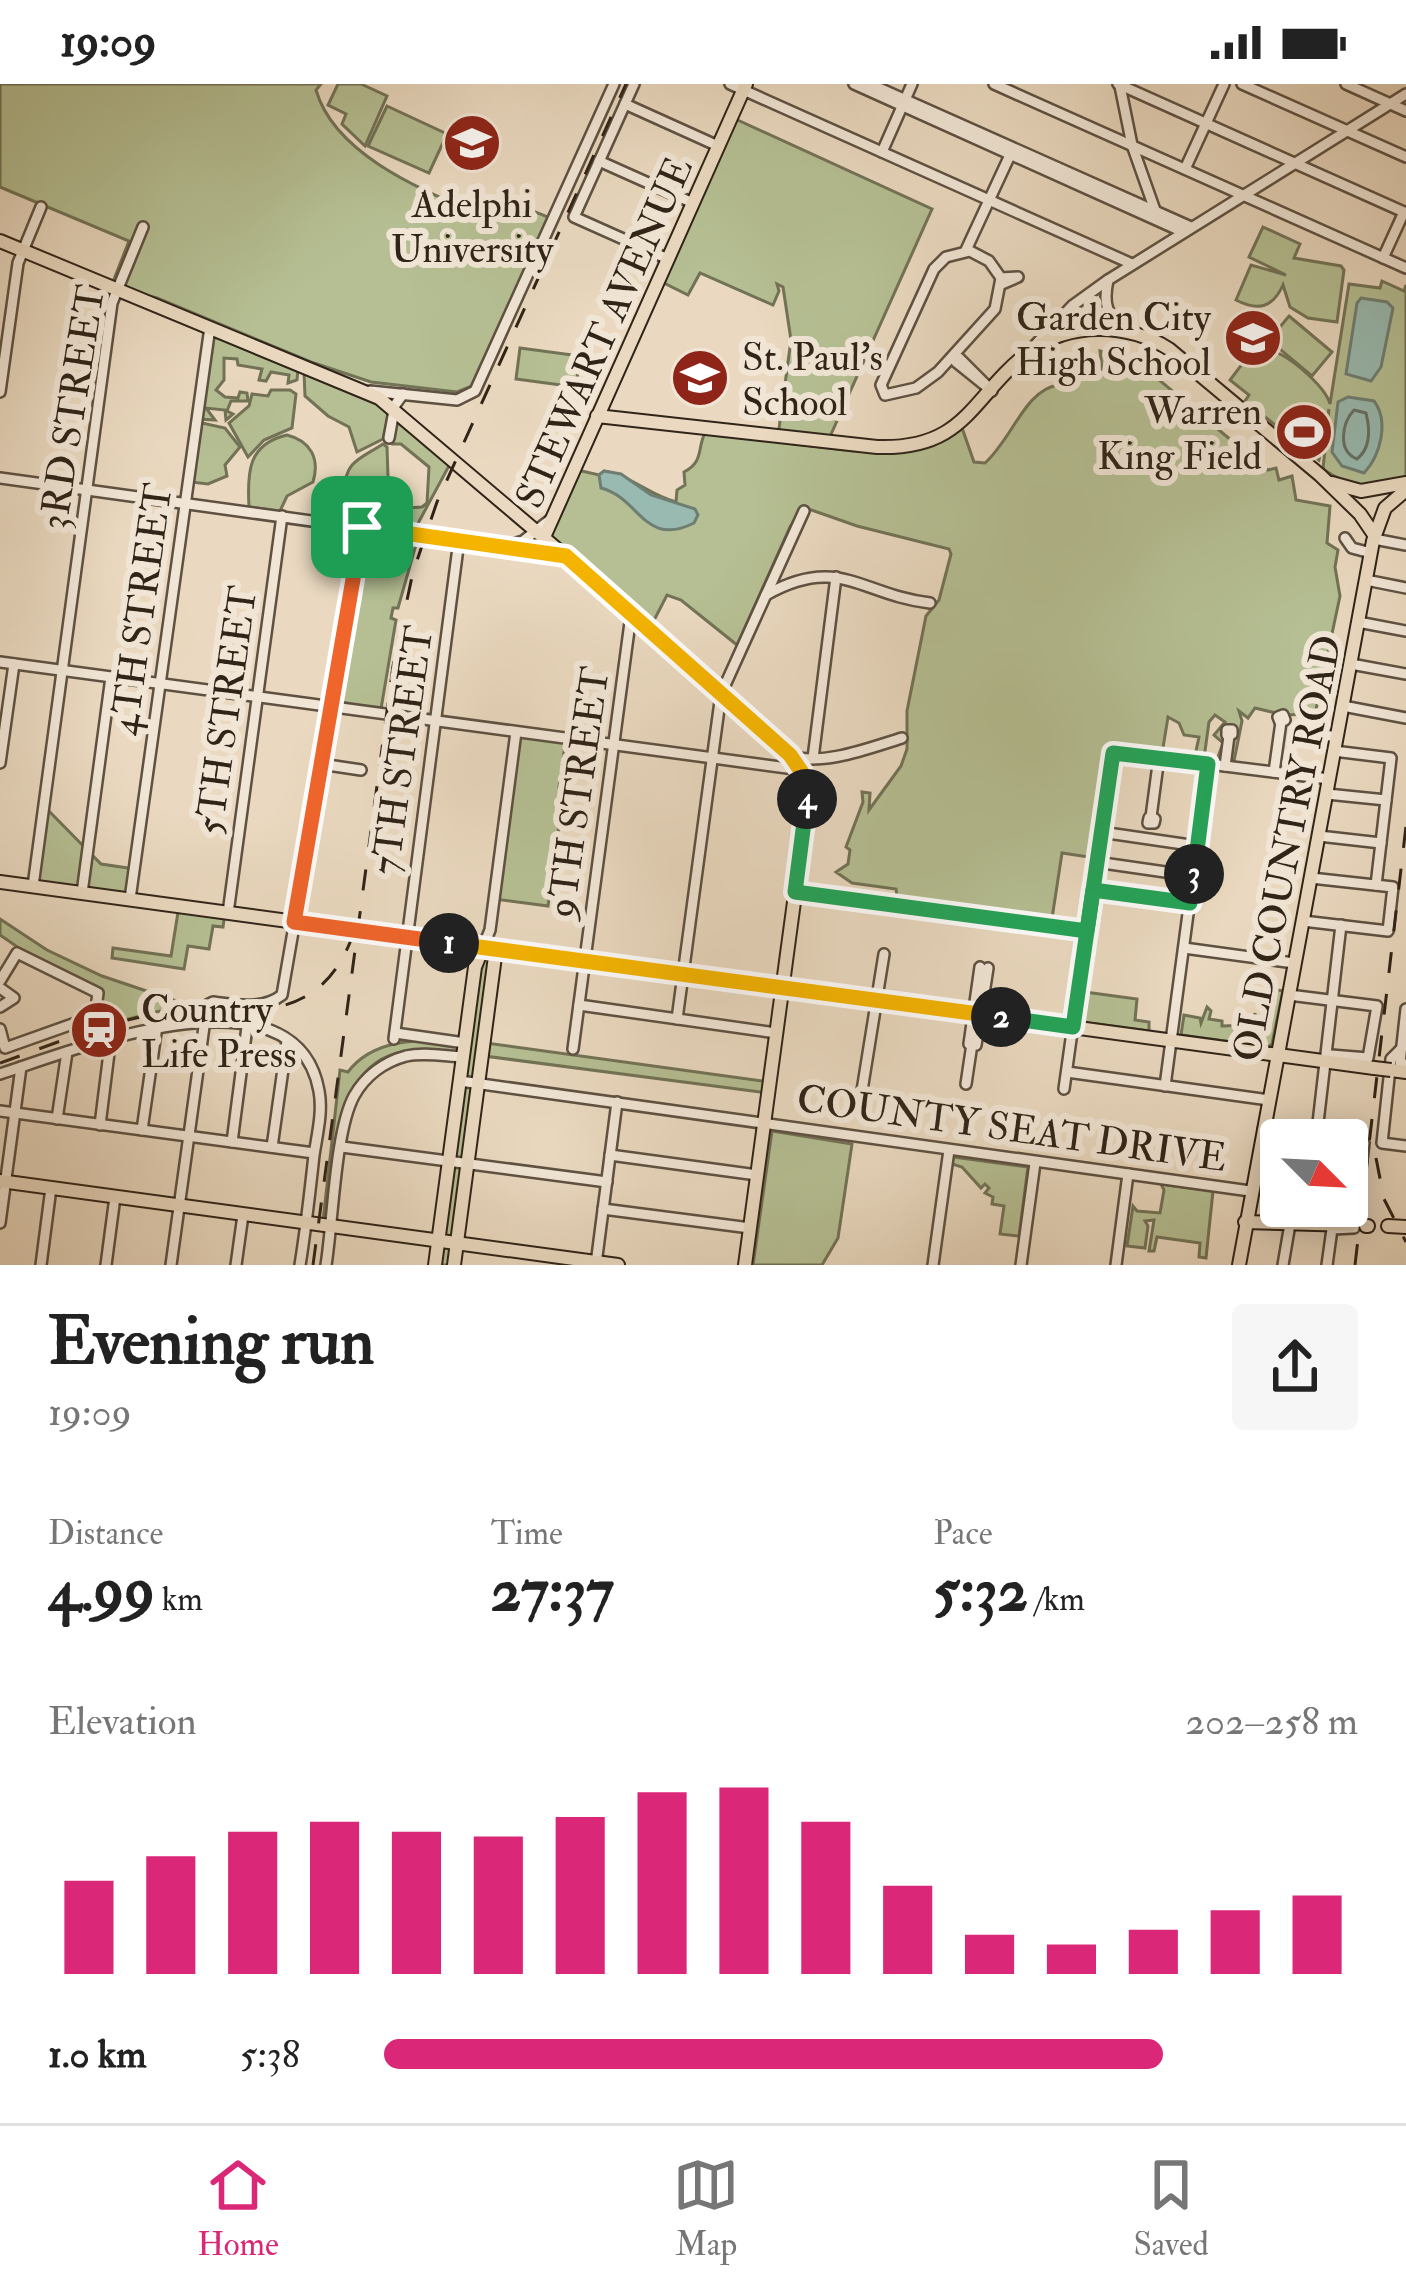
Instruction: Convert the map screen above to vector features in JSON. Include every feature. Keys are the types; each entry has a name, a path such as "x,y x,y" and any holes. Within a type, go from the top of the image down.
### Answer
{"main road":[{"name":"STEWART AVENUE","path":"540,534 551,519 693,203 740,86"},
{"path":"0,241 360,388 394,410 566,556 797,764 807,803 745,1265"},
{"path":"597,416 900,447 951,430 1029,352 1072,334 1102,328 1136,333 1169,349 1323,478 1360,514 1373,543"},
{"path":"1323,478 1361,491 1406,487"},
{"path":"1337,491 1382,513 1406,487"},
{"name":"OLD COUNTRY ROAD","path":"1265,1119 1382,513"},
{"path":"0,882 1171,1041 1326,1057 1356,1066 1401,1061"},
{"path":"436,1265 475,967 489,948"},
{"path":"454,1265 489,1010 489,948"},
{"path":"470,1008 489,1010"},
{"name":"OLD COUNTRY ROAD","path":"1239,1265 1260,1144"},
{"path":"3,1182 618,1265"},
{"path":"1246,1222 1260,1223"},
{"path":"1388,1226 1406,1227"}],"street":[{"path":"360,388 457,400 475,391 614,84"},
{"path":"634,84 574,217 668,259"},
{"path":"856,84 1187,230"},
{"path":"870,84 904,103"},
{"path":"882,152 912,84"},
{"path":"994,84 1406,268"},
{"path":"1120,84 1132,145 1155,215"},
{"path":"1120,84 1405,212 1383,258"},
{"path":"1185,169 1224,84"},
{"path":"1242,84 1406,158"},
{"path":"1346,84 1406,111"},
{"path":"740,86 1132,264"},
{"path":"1029,352 1072,306 1108,280 1406,94"},
{"path":"625,104 718,146"},
{"path":"968,250 1012,151"},
{"path":"599,161 693,203"},
{"path":"0,392 22,250 41,207"},
{"name":"3RD STREET","path":"33,886 116,289 142,227"},
{"path":"968,250 989,261 1002,281 995,309 929,380 903,393 885,394 880,388 934,269 946,257 968,250"},
{"path":"1102,328 1101,301 1108,280"},
{"path":"1108,280 1108,313 1136,333"},
{"name":"4TH STREET","path":"130,899 210,327"},
{"path":"952,356 992,391"},
{"path":"887,372 903,393"},
{"path":"346,382 398,393"},
{"path":"388,438 398,393"},
{"path":"0,478 566,556"},
{"path":"676,1019 721,694 805,511"},
{"path":"171,1265 206,1007 212,1003 251,1006 281,998 366,512"},
{"name":"5TH STREET","path":"228,913 282,516"},
{"path":"504,546 540,534"},
{"path":"530,550 540,534"},
{"path":"1345,538 1352,548 1406,544"},
{"name":"7TH STREET","path":"460,540 394,1036 464,1050"},
{"path":"778,569 789,582"},
{"path":"766,595 789,582 836,577 864,582 903,599 930,602"},
{"path":"813,758 836,577"},
{"path":"1366,580 1406,588"},
{"name":"9TH STREET","path":"573,1049 631,615"},
{"path":"1358,622 1406,631"},
{"path":"0,662 712,759 797,764 902,738"},
{"path":"0,763 14,664"},
{"path":"1351,664 1406,674"},
{"path":"82,893 111,677"},
{"path":"1343,706 1406,718"},
{"path":"1274,772 1281,722"},
{"path":"489,948 516,732"},
{"path":"1316,734 1391,758 1376,885"},
{"path":"1225,766 1229,736"},
{"path":"1064,1089 1112,755 1274,772 1386,800"},
{"path":"1151,817 1159,757"},
{"path":"322,764 361,770"},
{"path":"1165,1086 1208,764"},
{"path":"1101,832 1197,845"},
{"path":"1318,836 1381,843"},
{"path":"1096,862 1193,876"},
{"path":"1303,921 1388,931 1393,887 1311,878"},
{"path":"1093,890 1190,903"},
{"path":"795,892 1087,931"},
{"path":"1319,1119 1341,925"},
{"path":"1184,948 1294,963"},
{"path":"0,1007 14,998 0,984 17,953 98,993 95,1016 5,1048 0,1029"},
{"path":"860,1102 887,955"},
{"path":"966,1084 984,967"},
{"path":"1288,995 1377,1006 1368,1058 1326,1057"},
{"path":"579,1005 776,1033"},
{"path":"1406,1009 1401,1061 1382,1143 1406,1146"},
{"path":"0,1074 157,1026 204,1022 267,1030 287,1041 309,1064 320,1108 300,1265"},
{"path":"142,1130 157,1026"},
{"path":"232,1142 247,1027"},
{"path":"100,1125 111,1037"},
{"path":"272,1148 287,1041"},
{"path":"326,1265 352,1099 378,1069 415,1054 464,1050"},
{"path":"57,1119 67,1052"},
{"path":"0,1223 21,1067"},
{"path":"1067,1072 1269,1100"},
{"name":"COUNTY SEAT DRIVE","path":"460,1081 1250,1190"},
{"path":"596,1264 617,1102"},
{"path":"0,1111 314,1154"},
{"path":"342,1147 607,1182"},
{"path":"933,1265 949,1150"},
{"path":"610,1155 757,1175"},
{"path":"1021,1265 1035,1163"},
{"path":"1116,1265 1128,1174"},
{"path":"40,1265 51,1188"},
{"path":"106,1265 115,1197"},
{"path":"603,1209 750,1228"},
{"path":"236,1265 243,1215"},
{"path":"1283,1265 1284,1227"},
{"path":"1327,1265 1332,1229 1356,1227"},
{"path":"538,1254 557,1265"}],"green space":[{"path":"0,84 321,84 316,90 344,136 389,171 492,220 503,199 553,219 477,384 457,392 371,382 157,298 111,287 129,241 0,187"},
{"path":"338,84 361,84 387,96 365,146 342,124 346,114 328,105"},
{"path":"387,106 447,134 429,173 368,146"},
{"path":"731,117 932,209 828,441 778,436 791,340 783,287 777,284 773,305 700,273 688,295 658,280"},
{"path":"1263,227 1300,244 1294,258 1341,266 1337,322 1308,318 1290,307 1283,285 1264,305 1236,300 1251,265 1286,275 1249,257"},
{"path":"1382,281 1404,291 1406,285 1406,480 1363,486 1323,469 1329,409 1319,460 1245,401 1249,395 1230,380 1249,355 1272,351 1310,376 1330,404 1349,284 1380,288"},
{"path":"1289,316 1332,352 1312,376 1269,340"},
{"path":"214,333 298,369 297,380 288,383 289,375 271,372 266,381 259,380 262,369 224,358 224,380 216,390 225,397 247,393 248,401 231,401 227,411 233,414 226,420 225,410 206,408 215,420 199,419"},
{"path":"520,348 580,356 576,387 516,379"},
{"path":"1100,351 1111,355 1115,368 1133,366 1151,373 1256,461 1268,470 1276,468 1279,480 1292,476 1296,500 1330,506 1327,543 1338,550 1335,567 1340,596 1315,714 1284,715 1255,708 1248,718 1239,711 1242,721 1234,761 1229,765 1217,760 1223,743 1214,735 1225,722 1215,715 1209,722 1204,758 1196,751 1199,737 1184,735 1179,723 1168,717 1162,754 1108,749 1092,863 1089,865 1089,857 1062,853 1051,925 898,903 896,889 852,883 836,872 848,864 850,850 846,847 863,802 862,792 870,793 869,810 901,766 907,749 907,711 926,616 939,600 949,549 803,507 737,645 681,600 667,595 649,630 542,535 573,469 613,473 676,502 677,490 685,485 684,472 697,459 705,433 854,451 892,449 961,425 974,462 985,463 1036,396 1058,385 1056,366 1063,378 1069,375 1067,361 1078,370 1078,380 1086,371 1098,376"},
{"path":"304,372 371,398 389,413 383,439 357,452 349,427 305,396"},
{"path":"271,390 296,394 292,428 264,440 248,457 229,423 249,406 252,394 268,396"},
{"path":"396,421 450,464 416,527 367,520 376,504 391,509 427,503 429,467 401,444 393,444"},
{"path":"202,423 225,428 240,447 225,465 227,476 208,484 191,482"},
{"path":"287,435 312,452 313,482 287,496 280,511 249,507 249,482 257,453"},
{"path":"383,444 388,477 364,507 345,490 345,480 356,461"},
{"path":"368,526 419,534 398,608 393,608 391,618 396,620 381,709 339,702"},
{"path":"516,732 566,739 548,906 494,899"},
{"path":"44,806 101,864 135,869 131,900 33,887"},
{"path":"179,906 225,912 223,927 213,926 209,949 188,946 184,969 112,958 113,948 171,956"},
{"path":"0,919 47,950 102,976 203,1010 160,1011 97,1027 100,991 0,935"},
{"path":"491,950 486,1043 770,1082 768,1093 484,1056 454,1265 435,1265 463,1054 396,1053 370,1067 359,1080 350,1096 327,1221 323,1221 340,1070 348,1072 359,1060 386,1046 465,1040 477,958"},
{"path":"1283,991 1268,1047 1181,1035 1184,1015 1200,1018 1201,1023 1207,1007 1209,1019 1222,1021 1222,1026 1253,1025 1255,1013 1255,1025 1265,1027 1267,1014 1272,1014 1267,1012 1270,996 1260,992 1276,994"},
{"path":"1085,992 1137,999 1135,1020 1149,1022 1149,1031 1081,1022"},
{"path":"772,1131 852,1144 838,1238 822,1265 753,1265"},
{"path":"953,1157 1028,1167 1019,1236 1000,1234 1004,1206 992,1204 993,1197 985,1193 989,1188 985,1184 981,1188 962,1167 952,1164"},
{"path":"1161,1184 1213,1191 1206,1258 1199,1257 1200,1243 1157,1237 1154,1251 1149,1251 1154,1220 1145,1221 1145,1248 1127,1246 1133,1206 1137,1211 1160,1213"}],"water":[{"path":"1361,298 1387,302 1393,308 1381,367 1371,381 1346,374"},
{"path":"1348,397 1374,401 1381,418 1379,448 1364,473 1342,466 1332,452 1338,402"},
{"path":"604,471 621,474 651,495 695,509 694,523 677,529 653,526 625,501 601,488 599,475"}],"railway":[{"path":"313,1265 393,666 413,572 437,502 626,84"},
{"path":"1355,1265 1406,826"},
{"path":"0,1063 141,1017 288,1004 313,992 334,971 351,940"},
{"path":"1376,1158 1384,1199 1406,1242"}],"place":[{"name":"Adelphi University","path":"472,143"},
{"name":"Garden City High School","path":"1253,338"},
{"name":"St. Paul's School","path":"700,378"},
{"name":"Warren King Field","path":"1304,432"},
{"name":"Country Life Press","path":"99,1030"}],"route":[{"path":"362,527 294,922 1073,1027 1093,890 1096,862 1112,755 1114,753 1208,764 1190,903 1093,890 1087,931 795,892 807,796 799,766 566,556 362,527"}]}
